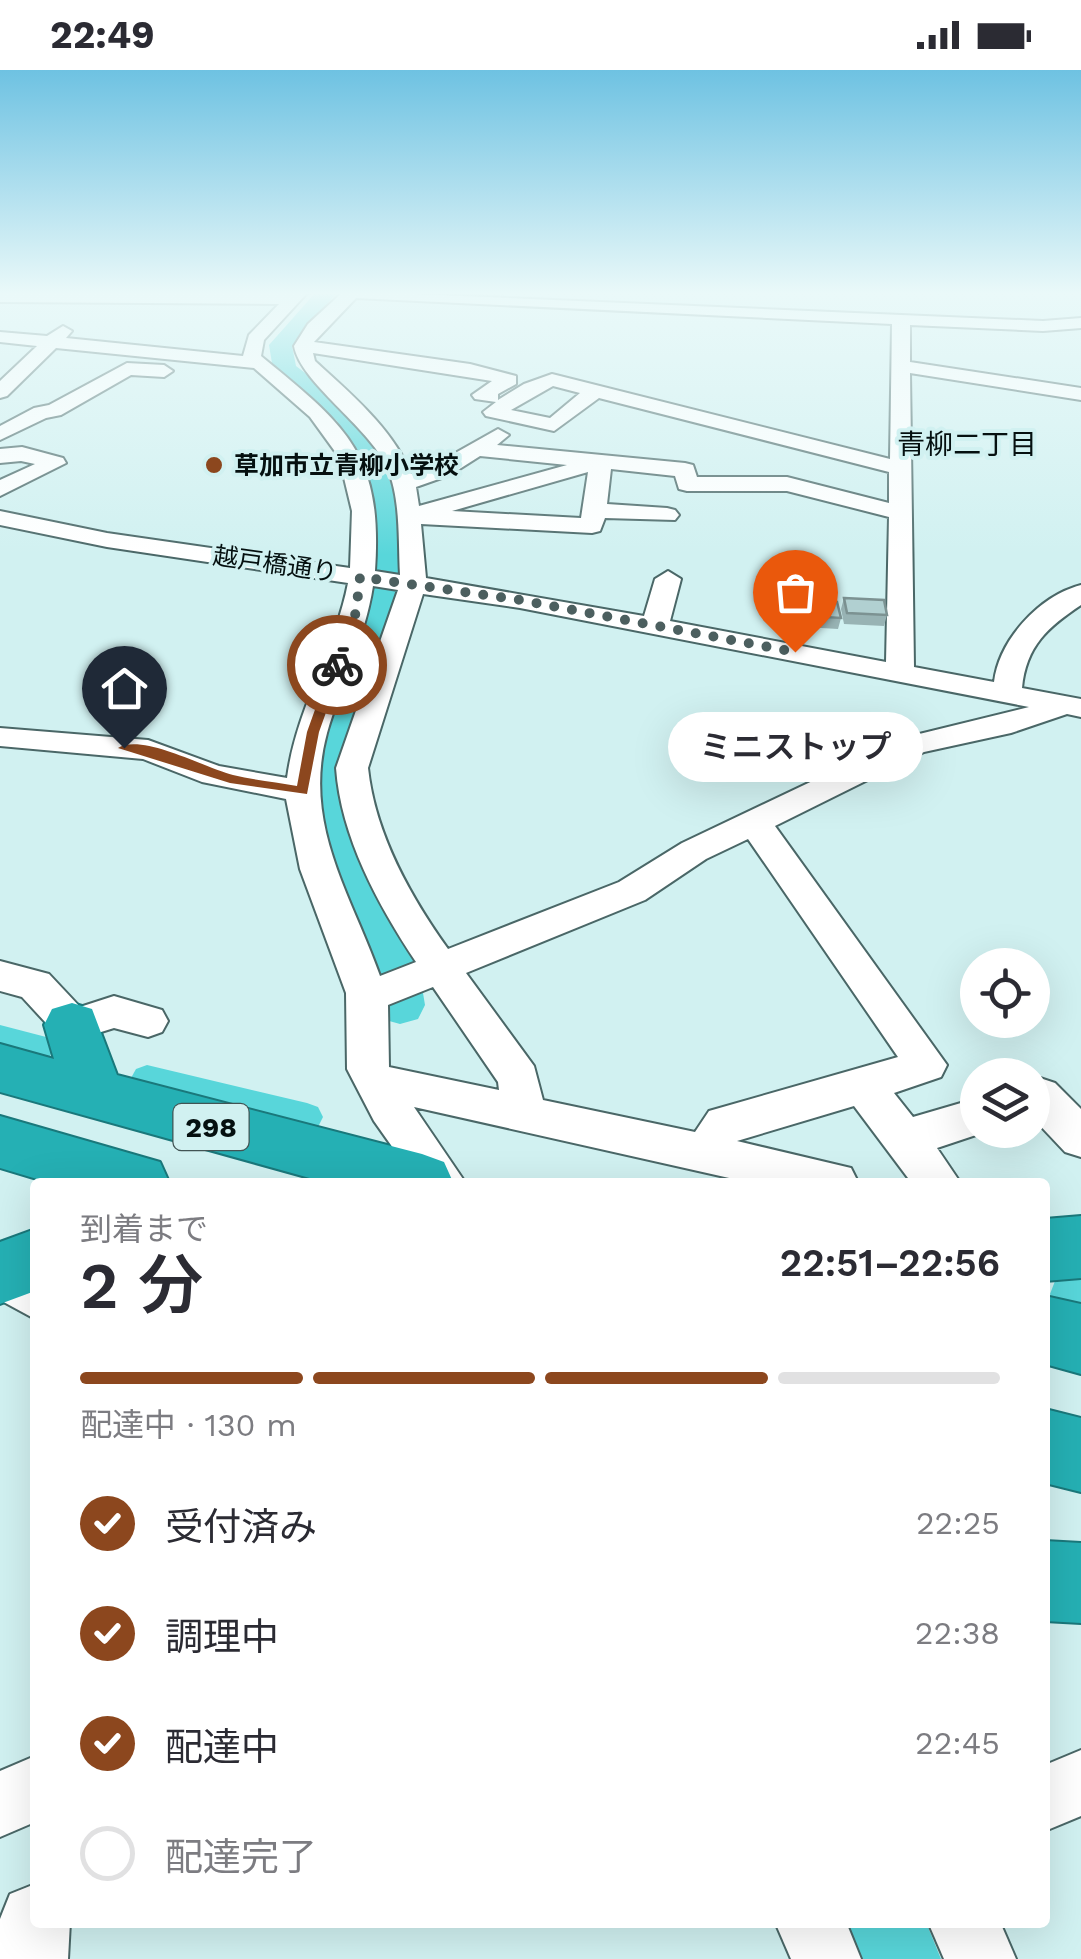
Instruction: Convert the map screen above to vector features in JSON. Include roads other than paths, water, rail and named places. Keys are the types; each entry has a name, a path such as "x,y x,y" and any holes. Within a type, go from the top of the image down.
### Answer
{"highway":[{"path":"72,1025 95,1096"},
{"name":"298","path":"0,1068 407,1178"},
{"path":"0,1092 310,1178"},
{"path":"0,1142 124,1178"},
{"path":"0,1169 32,1178"},
{"path":"1050,1250 1081,1247"},
{"path":"1,1273 30,1262"},
{"path":"1050,1331 1081,1339"},
{"path":"1050,1359 1081,1367"},
{"path":"1050,1417 1081,1425"},
{"path":"1050,1447 1081,1455"},
{"path":"1050,1581 1081,1583"}],"street":[{"path":"0,434 110,379"},
{"path":"276,379 336,432 360,486 363,577 352,628 313,732 302,791 310,842 368,998 363,1026 365,1060 374,1081 439,1178"},
{"path":"322,379 378,436 404,484 409,516 409,584 352,768 354,790 384,878 442,970 519,1078 524,1115"},
{"path":"506,379 509,380 482,396 554,425 594,391"},
{"path":"900,672 902,379"},
{"path":"971,379 1074,399"},
{"path":"404,484 442,470 477,449 552,380 899,468"},
{"path":"477,449 685,470 687,484 787,484 900,513"},
{"path":"0,456 22,454 63,465 0,489"},
{"path":"409,516 601,462"},
{"path":"409,516 592,526 601,462"},
{"path":"593,510 667,515"},
{"name":"越戸橋通り","path":"0,518 95,538 656,625 1073,706"},
{"path":"656,625 668,579"},
{"path":"967,732 1013,694 1008,663 1032,624 1081,593"},
{"path":"368,998 632,891 682,858 914,745 1073,706"},
{"path":"0,737 148,750 214,775 302,791"},
{"path":"706,1153 724,1124 926,1065 755,823"},
{"path":"0,976 35,985 72,1025 114,1012 148,1021"},
{"path":"374,1081 663,1148 706,1153 817,1178"},
{"path":"863,1086 934,1178"},
{"path":"1050,1106 1081,1138"},
{"path":"906,1139 960,1122"},
{"path":"1050,1227 1081,1234"},
{"path":"1,1273 30,1292"},
{"path":"1050,1796 1081,1783"},
{"path":"0,1804 30,1790"},
{"path":"33,1959 35,1928"},
{"path":"813,1928 826,1959"},
{"path":"966,1928 980,1959"}],"waterway":[{"path":"298,379 348,417 381,492 390,570 343,696 325,812 394,963 400,1005"},
{"path":"0,1037 39,1047"},
{"path":"147,1078 307,1117"},
{"path":"1068,1294 1081,1297"},
{"path":"882,1928 897,1959"}],"place":[{"name":"草加市立青柳小学校","path":"214,465"},
{"name":"ミニストップ","path":"795,652"}],"district":[{"name":"青柳二丁目","path":"967,444"}]}
